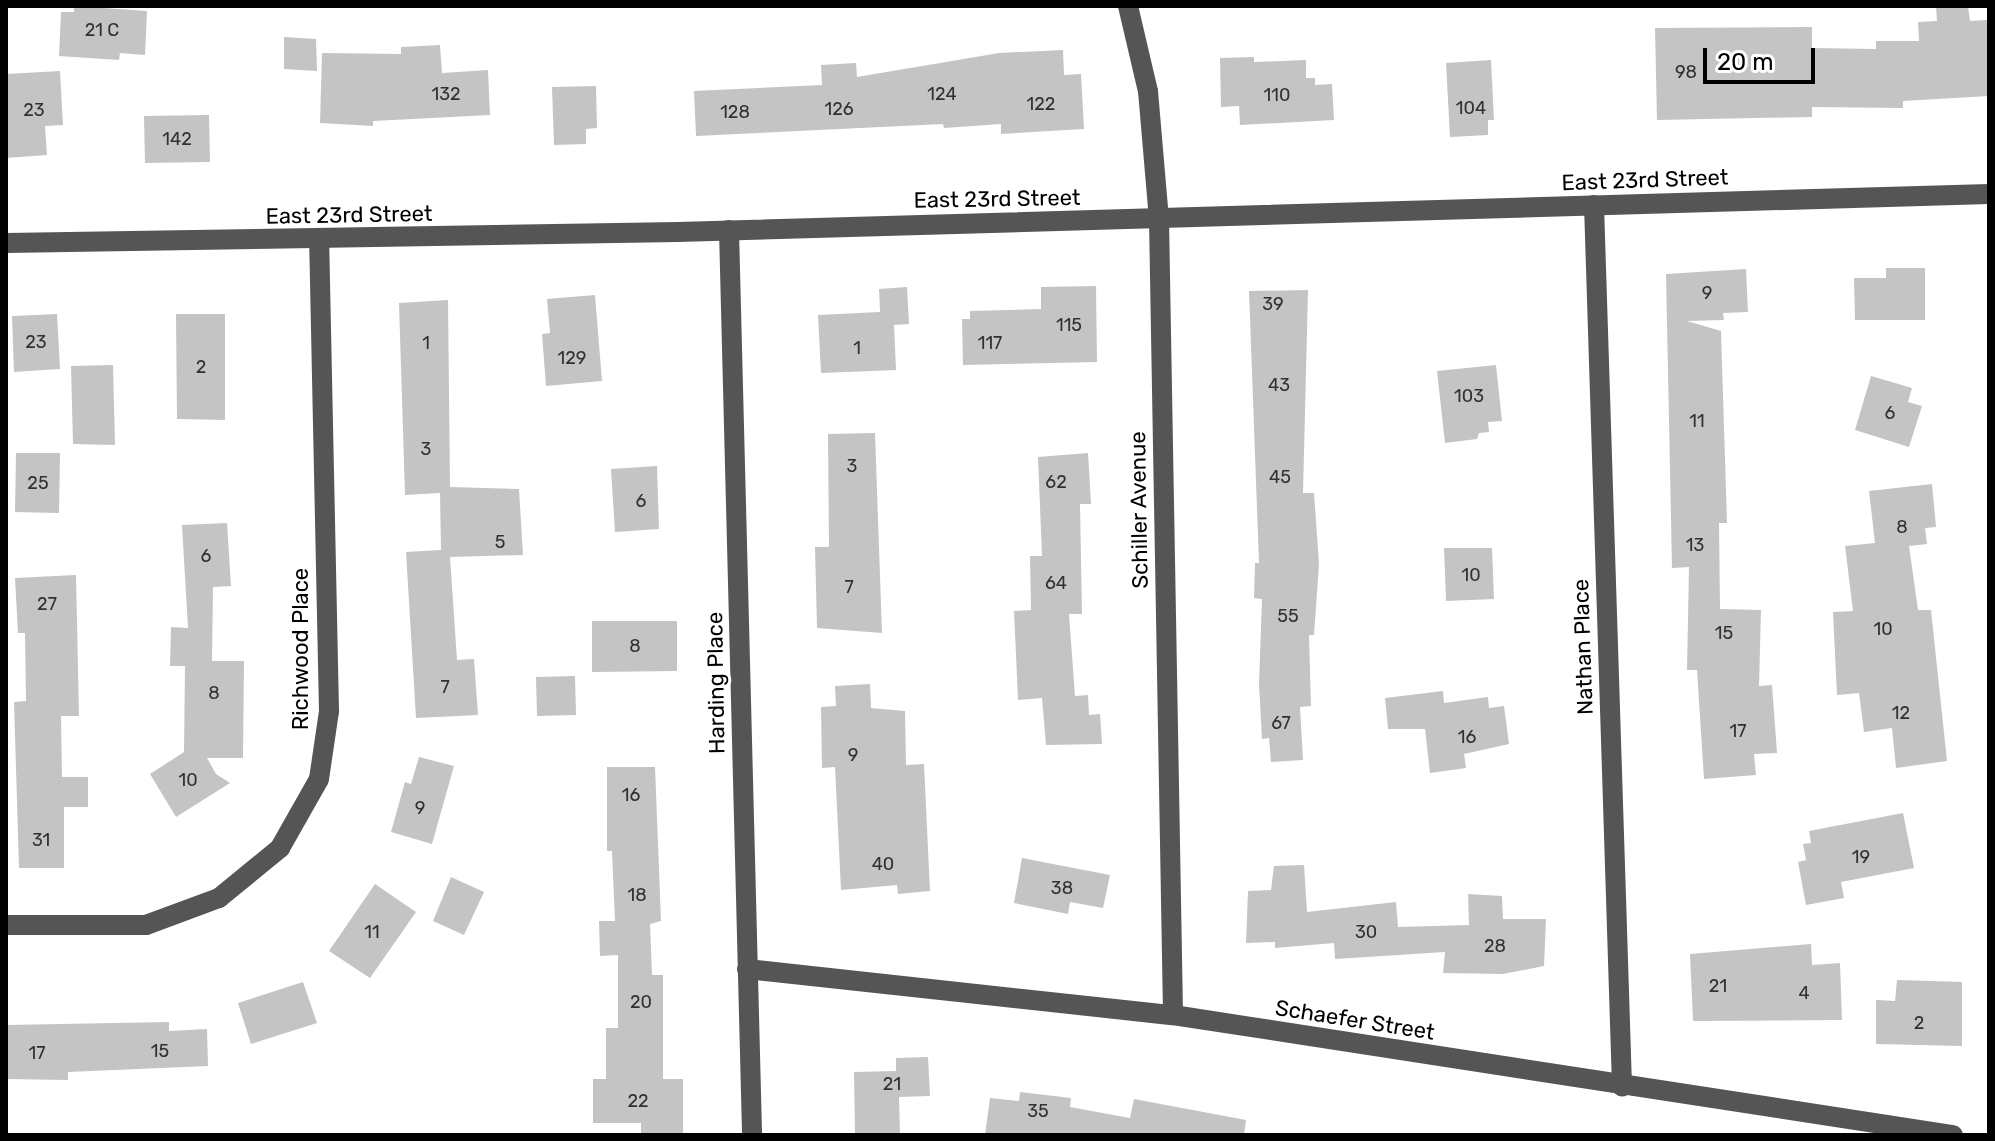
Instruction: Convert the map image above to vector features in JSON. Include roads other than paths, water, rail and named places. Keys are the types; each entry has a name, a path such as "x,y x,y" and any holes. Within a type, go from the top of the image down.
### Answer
{"street":[{"name":"Schiller Avenue","path":"1128,6 1148,91 1159,219 1173,1015"},
{"name":"East 23rd Street","path":"6,243 319,240 729,230 1989,194"},
{"name":"Nathan Place","path":"1594,205 1622,1087"},
{"name":"Harding Place","path":"729,230 752,1135"},
{"name":"Richwood Place","path":"6,925 146,925 219,898 280,848 319,779 329,711 319,240"},
{"name":"Schaefer Street","path":"747,969 1173,1015 1622,1087 1953,1135"}]}
